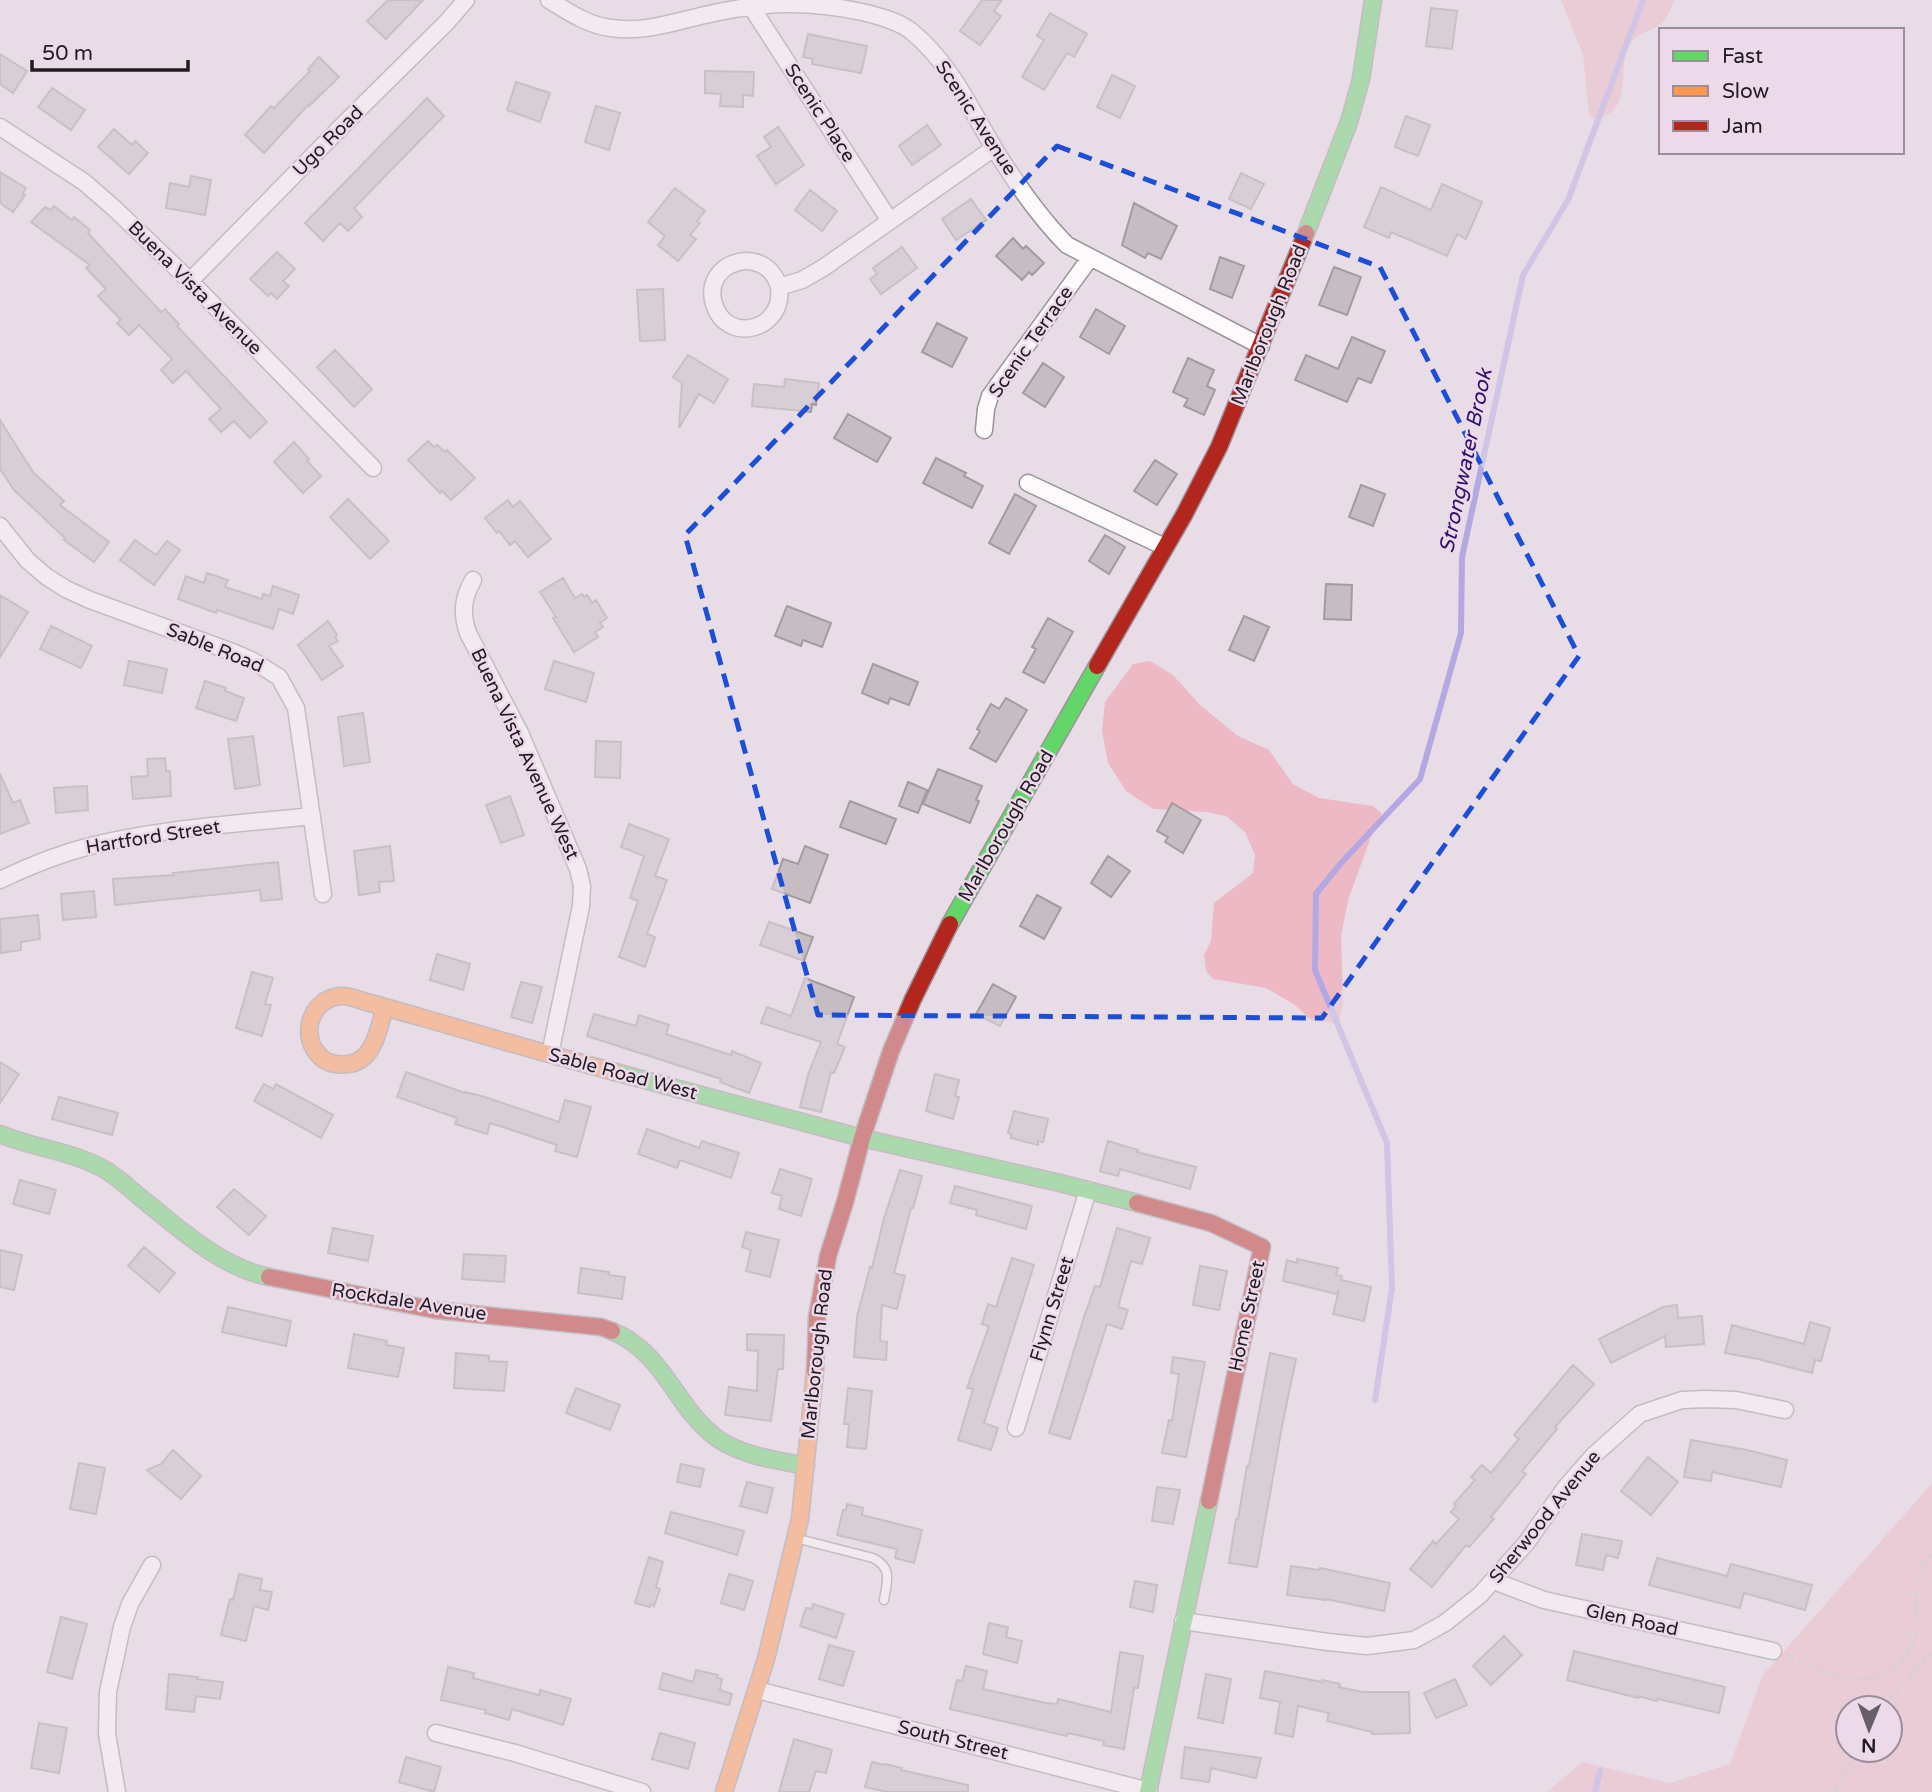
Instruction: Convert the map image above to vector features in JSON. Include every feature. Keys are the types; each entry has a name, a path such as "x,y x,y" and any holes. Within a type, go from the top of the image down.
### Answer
{"street":[{"name":"Ugo Road","path":"190,282 466,0"},
{"name":"Scenic Avenue","path":"549,0 608,28 636,30 750,5 786,1 821,3 852,9 883,17 909,29 949,70 994,148 1051,229 1067,246 1261,346"},
{"name":"Marlborough Road","path":"723,1792 757,1690 800,1519 821,1286 862,1138 891,1051 952,920 1073,706 1136,601 1219,447 1349,122 1361,79 1373,0"},
{"name":"Scenic Place","path":"750,5 891,221"},
{"name":"Buena Vista Avenue","path":"0,127 84,182 115,209 373,468"},
{"path":"779,287 811,275 994,148"},
{"name":"Scenic Terrace","path":"984,430 990,396 1090,258"},
{"path":"741,261 752,261 768,268 779,287 780,298 775,312 764,324 754,328 739,328 729,324 721,317 713,303 712,292 718,276 726,267 741,261"},
{"path":"1028,483 1165,547"},
{"name":"Sable Road","path":"0,526 28,561 66,589 235,653 279,677 296,708 324,894"},
{"name":"Buena Vista Avenue West","path":"473,580 464,604 464,620 468,633 520,733 578,869 582,886 581,906 550,1054"},
{"name":"Hartford Street","path":"0,880 55,856 117,839 312,816"},
{"name":"Sable Road West","path":"385,1007 372,1049 361,1060 347,1065 332,1064 319,1056 314,1049 308,1027 314,1012 326,1001 341,996 348,997 385,1007 550,1054 862,1138"},
{"name":"Rockdale Avenue","path":"0,1135 73,1156 100,1167 217,1256 256,1274 435,1310 601,1327 621,1335 638,1345 653,1360 686,1408 719,1440 740,1450 806,1466"},
{"name":"Home Street","path":"862,1138 1088,1190 1211,1223 1262,1247 1149,1791"},
{"name":"Flynn Street","path":"1016,1428 1088,1190"},
{"name":"Sherwood Avenue","path":"1183,1621 1328,1643 1367,1646 1414,1640 1445,1623 1494,1581 1527,1542 1566,1487 1594,1455 1640,1414 1682,1400 1706,1399 1736,1401 1785,1410"},
{"path":"117,1792 107,1734 108,1692 122,1627 130,1604 152,1565"},
{"name":"Glen Road","path":"1494,1581 1544,1600 1773,1651"},
{"name":"South Street","path":"757,1690 1149,1791"},
{"path":"436,1733 515,1753 642,1792"}],"lane":[{"path":"796,1538 879,1561 884,1565 888,1577 884,1600"}],"path":[{"path":"1773,1651 1834,1675 1855,1680 1877,1676 1897,1666 1911,1647 1916,1632 1917,1582 1932,1554"},
{"path":"1894,1694 1932,1652"},
{"path":"1833,1792 1850,1764"}],"highlighted area":[{"path":"1057,146 1380,267 1579,656 1322,1018 818,1015 685,535"}],"shaded area":[{"path":"1561,0 1674,0 1663,22 1639,35 1629,46 1625,56 1620,100 1615,109 1607,115 1594,119 1589,115 1583,55"},
{"path":"1150,661 1173,675 1200,705 1238,736 1269,750 1293,784 1319,798 1373,806 1381,813 1381,821 1371,837 1349,897 1341,935 1343,1004 1339,1023 1312,1021 1295,1005 1266,988 1213,979 1206,971 1204,955 1211,941 1214,903 1253,873 1255,855 1245,832 1226,816 1153,809 1126,791 1108,763 1102,731 1105,702 1133,664"},
{"path":"1932,1483 1932,1792 1547,1792 1582,1762 1670,1783 1730,1764 1763,1675"}],"building":[{"path":"388,0 423,0 386,39 367,21"},
{"path":"982,0 1002,0 994,11 1001,16 980,45 960,31"},
{"path":"1431,8 1457,11 1452,49 1426,46"},
{"path":"1050,13 1087,34 1074,57 1067,53 1044,90 1022,77 1044,40 1037,36"},
{"path":"808,34 867,46 861,73 812,64 813,59 803,57"},
{"path":"0,54 27,71 13,93 0,84"},
{"path":"319,57 339,77 308,105 264,153 245,135 271,106 274,108 310,71 308,69"},
{"path":"705,71 754,72 753,96 743,95 743,107 720,106 721,94 705,93"},
{"path":"1112,75 1135,86 1120,118 1097,107"},
{"path":"516,82 550,93 540,122 507,110"},
{"path":"52,88 85,110 71,130 38,107"},
{"path":"427,98 444,116 354,208 362,217 348,231 340,223 323,241 305,223"},
{"path":"596,106 620,113 609,150 585,142"},
{"path":"1406,116 1430,125 1418,156 1395,147"},
{"path":"927,125 941,145 912,165 899,146"},
{"path":"778,127 804,165 776,184 757,156 771,147 764,137"},
{"path":"114,129 132,145 135,141 148,153 129,174 98,147"},
{"path":"0,172 26,188 23,193 25,195 13,212 0,203"},
{"path":"1241,173 1264,184 1251,209 1229,199"},
{"path":"191,176 211,180 205,215 166,208 170,183 189,187"},
{"path":"1442,184 1482,202 1466,239 1457,234 1447,256 1391,232 1389,238 1364,227 1381,187 1431,210"},
{"path":"675,188 705,211 697,221 700,223 690,235 696,239 678,261 658,245 665,236 648,222"},
{"path":"810,190 837,211 822,231 795,210"},
{"path":"971,199 986,220 956,240 942,219"},
{"path":"1134,203 1177,226 1161,259 1148,253 1145,258 1122,245"},
{"path":"54,206 90,230 88,233 133,282 161,312 165,309 179,324 177,326 267,422 250,438 234,421 221,432 209,419 221,409 186,371 173,383 161,370 172,359 139,325 129,335 117,323 121,320 98,296 106,289 86,268 90,265 31,222 45,207 51,210"},
{"path":"1013,238 1023,249 1026,246 1044,263 1032,275 1029,272 1022,280 996,256"},
{"path":"902,247 917,268 881,294 870,279 877,274 873,268"},
{"path":"277,252 295,269 283,281 289,286 277,299 271,293 268,296 250,279"},
{"path":"1220,257 1244,266 1232,298 1210,289"},
{"path":"1334,267 1361,277 1347,315 1319,305"},
{"path":"663,289 665,340 640,341 637,290"},
{"path":"1096,309 1125,326 1109,354 1080,337"},
{"path":"937,323 967,338 952,367 922,352"},
{"path":"1352,337 1385,351 1371,383 1358,378 1347,402 1295,380 1306,355 1338,369"},
{"path":"335,350 372,389 354,407 317,367"},
{"path":"688,355 728,379 714,403 699,394 679,428 682,383 673,377"},
{"path":"1188,358 1214,370 1207,386 1215,390 1204,415 1184,406 1188,399 1173,392"},
{"path":"1043,363 1064,377 1045,407 1023,393"},
{"path":"785,379 819,383 816,405 812,404 811,412 752,406 754,384 784,387"},
{"path":"848,414 891,438 877,462 834,438"},
{"path":"0,420 33,472 64,501 60,505 109,542 94,562 64,540 65,538 14,490 0,469"},
{"path":"428,441 434,447 437,445 445,452 447,450 475,478 451,500 442,491 440,493 408,460"},
{"path":"294,442 321,476 303,493 274,462"},
{"path":"936,458 966,473 964,476 983,486 972,508 923,483"},
{"path":"1155,460 1177,474 1157,505 1134,491"},
{"path":"1361,485 1385,494 1373,526 1349,517"},
{"path":"1015,494 1036,506 1009,554 989,543"},
{"path":"348,499 389,541 370,559 330,517"},
{"path":"508,500 513,507 520,501 551,539 528,557 515,541 510,545 485,518"},
{"path":"1105,535 1125,547 1109,574 1089,561"},
{"path":"135,540 156,555 167,541 180,550 154,585 120,560"},
{"path":"207,573 228,580 225,587 262,599 263,594 270,596 273,586 299,595 293,614 279,609 273,629 178,599 186,576 204,583"},
{"path":"563,578 575,598 582,594 584,597 587,595 592,603 596,600 607,618 600,623 603,627 595,632 598,637 574,652 540,592"},
{"path":"1326,584 1352,585 1351,620 1324,619"},
{"path":"0,595 28,612 0,657"},
{"path":"787,606 831,623 822,647 803,640 801,646 775,636"},
{"path":"1244,616 1269,627 1254,661 1229,650"},
{"path":"1048,618 1073,632 1044,683 1023,672 1036,649 1032,647"},
{"path":"328,621 338,641 329,646 343,666 322,680 298,645"},
{"path":"51,626 92,646 81,668 40,649"},
{"path":"129,661 167,669 162,693 124,685"},
{"path":"554,661 594,673 586,702 545,689"},
{"path":"873,664 918,682 909,705 890,698 888,704 862,693"},
{"path":"205,681 244,698 236,721 196,708"},
{"path":"1006,698 1027,710 996,762 970,748 991,704 999,709"},
{"path":"363,713 370,762 344,766 338,717"},
{"path":"253,736 260,785 235,789 228,739"},
{"path":"596,741 621,742 620,778 595,777"},
{"path":"165,758 166,771 170,771 171,796 133,799 131,777 148,776 147,759"},
{"path":"938,769 982,786 970,823 923,804"},
{"path":"0,774 13,803 20,800 29,823 0,834"},
{"path":"908,782 927,790 918,813 899,806"},
{"path":"87,786 88,810 56,813 54,788"},
{"path":"510,796 524,835 501,843 486,805"},
{"path":"850,801 896,819 886,844 840,827"},
{"path":"1172,803 1201,820 1183,853 1165,842 1168,837 1157,831"},
{"path":"629,824 669,839 655,876 667,880 647,934 655,937 645,967 619,957 638,901 630,898 644,856 621,847"},
{"path":"390,846 394,881 379,882 380,892 359,895 354,851"},
{"path":"805,846 828,855 810,903 772,889 783,859 798,864"},
{"path":"1108,856 1130,871 1111,897 1091,883"},
{"path":"278,862 282,899 261,901 260,890 115,905 113,879 174,875 173,873"},
{"path":"94,891 96,917 63,920 61,894"},
{"path":"1037,895 1061,908 1044,939 1020,926"},
{"path":"38,915 40,939 21,942 21,950 1,953 0,919"},
{"path":"769,922 813,937 804,961 760,945"},
{"path":"437,954 470,964 463,990 430,980"},
{"path":"252,972 273,978 265,1004 271,1005 262,1036 236,1028"},
{"path":"805,978 854,997 837,1044 845,1047 834,1073 831,1072 821,1112 800,1107 808,1075 821,1042 761,1023 767,1007 791,1016"},
{"path":"521,982 542,987 532,1023 511,1017"},
{"path":"993,984 1016,997 1000,1026 976,1014"},
{"path":"594,1014 636,1026 639,1015 669,1025 666,1034 731,1055 732,1051 761,1063 749,1093 720,1082 721,1079 587,1036"},
{"path":"0,1062 19,1074 0,1103"},
{"path":"406,1072 559,1122 565,1100 591,1107 577,1157 555,1151 557,1145 490,1123 487,1134 455,1124 457,1118 397,1097"},
{"path":"935,1074 959,1080 955,1096 959,1097 953,1119 926,1111"},
{"path":"264,1084 273,1089 276,1084 333,1115 321,1138 254,1101"},
{"path":"59,1097 118,1113 112,1135 52,1119"},
{"path":"1014,1111 1048,1119 1043,1142 1038,1141 1038,1145 1011,1138 1008,1133"},
{"path":"647,1129 699,1148 702,1141 739,1153 731,1178 680,1160 677,1168 638,1154"},
{"path":"1108,1141 1138,1150 1137,1152 1196,1167 1190,1189 1120,1169 1118,1176 1100,1171"},
{"path":"780,1169 812,1179 801,1216 779,1209 782,1196 772,1193"},
{"path":"900,1170 922,1176 894,1273 905,1276 897,1309 882,1305 880,1341 887,1342 886,1360 854,1357 857,1317"},
{"path":"20,1180 56,1190 49,1214 13,1204"},
{"path":"955,1186 1032,1206 1026,1229 976,1215 977,1210 950,1203"},
{"path":"234,1189 266,1216 249,1235 217,1207"},
{"path":"333,1228 373,1236 368,1261 328,1253"},
{"path":"1117,1228 1150,1238 1142,1264 1131,1261 1118,1307 1128,1310 1122,1329 1107,1324 1070,1439 1049,1433 1084,1317 1095,1286 1100,1287"},
{"path":"746,1232 779,1240 770,1277 746,1271 751,1250 742,1247"},
{"path":"144,1247 175,1273 159,1292 128,1266"},
{"path":"0,1250 22,1255 14,1290 0,1287"},
{"path":"464,1254 506,1256 504,1282 462,1279"},
{"path":"1012,1258 1034,1265 984,1423 998,1428 991,1450 958,1440 973,1389 967,1388 989,1326 982,1324 988,1304 996,1307"},
{"path":"1297,1259 1338,1268 1336,1275 1342,1276 1341,1280 1371,1287 1364,1321 1333,1314 1339,1290 1337,1294 1283,1281 1287,1260 1297,1263"},
{"path":"1200,1266 1227,1271 1219,1310 1193,1305"},
{"path":"581,1268 625,1277 622,1299 578,1293"},
{"path":"1677,1305 1678,1318 1702,1316 1704,1344 1666,1347 1665,1336 1611,1363 1599,1339 1663,1307"},
{"path":"228,1307 291,1321 286,1346 222,1332"},
{"path":"1810,1322 1830,1328 1821,1361 1815,1360 1812,1373 1725,1353 1732,1325 1804,1344"},
{"path":"354,1334 387,1341 386,1345 404,1348 398,1377 348,1368"},
{"path":"747,1334 784,1335 783,1369 778,1369 771,1421 725,1415 729,1387 757,1391 758,1351 747,1350"},
{"path":"456,1353 489,1356 489,1361 507,1362 504,1391 454,1388"},
{"path":"1270,1353 1296,1359 1257,1567 1229,1563"},
{"path":"1173,1357 1205,1362 1186,1457 1162,1453 1169,1420 1172,1421 1179,1374 1171,1373"},
{"path":"1573,1365 1594,1384 1555,1427 1557,1429 1522,1471 1526,1474 1491,1517 1494,1519 1469,1547 1466,1545 1432,1587 1410,1569 1433,1541 1436,1544 1459,1519 1451,1512 1456,1506 1454,1504 1475,1480 1471,1477 1482,1465 1491,1473 1519,1439 1514,1435"},
{"path":"576,1388 620,1405 610,1430 566,1413"},
{"path":"848,1388 872,1391 866,1449 847,1447 849,1424 844,1424"},
{"path":"1691,1440 1787,1460 1781,1487 1712,1472 1711,1481 1684,1477"},
{"path":"173,1450 201,1476 181,1499 147,1470 161,1464"},
{"path":"1648,1457 1678,1482 1651,1515 1621,1491"},
{"path":"79,1463 105,1468 96,1514 70,1509"},
{"path":"681,1464 704,1469 700,1487 677,1482"},
{"path":"747,1482 773,1488 767,1513 740,1506"},
{"path":"1157,1487 1180,1490 1173,1524 1152,1521"},
{"path":"847,1504 863,1508 862,1515 922,1530 914,1563 895,1558 897,1549 837,1535"},
{"path":"671,1512 744,1531 737,1555 665,1533"},
{"path":"1582,1534 1622,1541 1618,1558 1606,1555 1603,1570 1576,1565"},
{"path":"649,1557 663,1562 656,1587 660,1589 654,1606 651,1604 650,1607 635,1603"},
{"path":"1657,1558 1727,1576 1731,1564 1812,1585 1805,1610 1744,1593 1740,1608 1649,1585"},
{"path":"1291,1566 1320,1568 1390,1583 1384,1611 1326,1599 1287,1595"},
{"path":"239,1574 262,1579 260,1590 272,1592 268,1610 254,1606 246,1641 221,1635"},
{"path":"729,1574 753,1581 744,1610 721,1603"},
{"path":"1135,1581 1157,1585 1153,1612 1130,1607"},
{"path":"813,1604 844,1614 836,1638 800,1626 806,1608 812,1609"},
{"path":"61,1617 87,1624 72,1679 47,1672"},
{"path":"989,1623 1008,1627 1006,1637 1022,1641 1017,1663 983,1654"},
{"path":"1504,1636 1522,1655 1491,1685 1473,1666"},
{"path":"829,1645 854,1652 843,1686 819,1679"},
{"path":"1574,1651 1725,1687 1719,1713 1658,1699 1638,1698 1567,1680"},
{"path":"1120,1652 1143,1656 1138,1688 1134,1688 1124,1749 1103,1745 1104,1741 1068,1733 1067,1736 950,1709 957,1680 962,1681 966,1666 987,1671 983,1689 1046,1703 1057,1704 1058,1699 1111,1712"},
{"path":"448,1667 474,1673 473,1678 539,1695 540,1690 571,1699 563,1725 512,1709 509,1720 485,1713 486,1710 441,1700"},
{"path":"696,1670 718,1675 717,1678 722,1679 720,1690 732,1694 729,1705 659,1689 663,1673 693,1682"},
{"path":"1265,1671 1322,1680 1362,1692 1409,1692 1410,1733 1372,1734 1327,1721 1329,1713 1298,1706 1293,1737 1275,1733 1280,1702 1260,1698"},
{"path":"169,1674 223,1682 220,1699 196,1696 194,1712 166,1709"},
{"path":"1206,1674 1231,1679 1223,1723 1198,1718"},
{"path":"1455,1679 1467,1705 1436,1718 1424,1693"},
{"path":"39,1723 67,1728 59,1773 31,1768"},
{"path":"660,1733 695,1743 688,1769 652,1759"},
{"path":"794,1739 832,1750 826,1773 816,1771 809,1792 779,1792"},
{"path":"1185,1747 1261,1758 1256,1778 1211,1768 1209,1782 1181,1778"},
{"path":"406,1757 441,1767 434,1792 399,1782"},
{"path":"872,1762 968,1785 968,1792 887,1792 865,1787"}],"waterway":[{"name":"Strongwater Brook","path":"1375,1400 1392,1288 1387,1143 1315,970 1316,894 1341,863 1420,779 1461,633 1462,557 1523,275 1568,200 1643,0"},
{"name":"Strongwater Brook","path":"1595,1792 1600,1771"}],"traffic: fast":[{"path":"1306,233 1349,122 1361,79 1373,0"},
{"path":"950,924 1097,666"},
{"path":"615,1072 862,1138 1137,1203"},
{"path":"0,1134 78,1157 102,1168 217,1256 251,1272 269,1277"},
{"path":"612,1331 645,1353 690,1412 718,1439 749,1453 806,1466"},
{"path":"1148,1792 1209,1501"}],"traffic: slow":[{"path":"385,1007 382,1017 376,1038 366,1055 358,1061 348,1064 328,1062 314,1049 309,1028 314,1012 326,1001 345,996 353,998 542,1052 615,1072"},
{"path":"724,1792 766,1659 800,1519 815,1371"}],"traffic: jam":[{"path":"1097,666 1184,515 1219,447 1306,233"},
{"path":"815,1371 817,1317 828,1256 862,1138 891,1051 950,924"},
{"path":"1137,1203 1211,1223 1262,1247 1209,1501"},
{"path":"269,1277 435,1310 601,1327 612,1331"}]}
